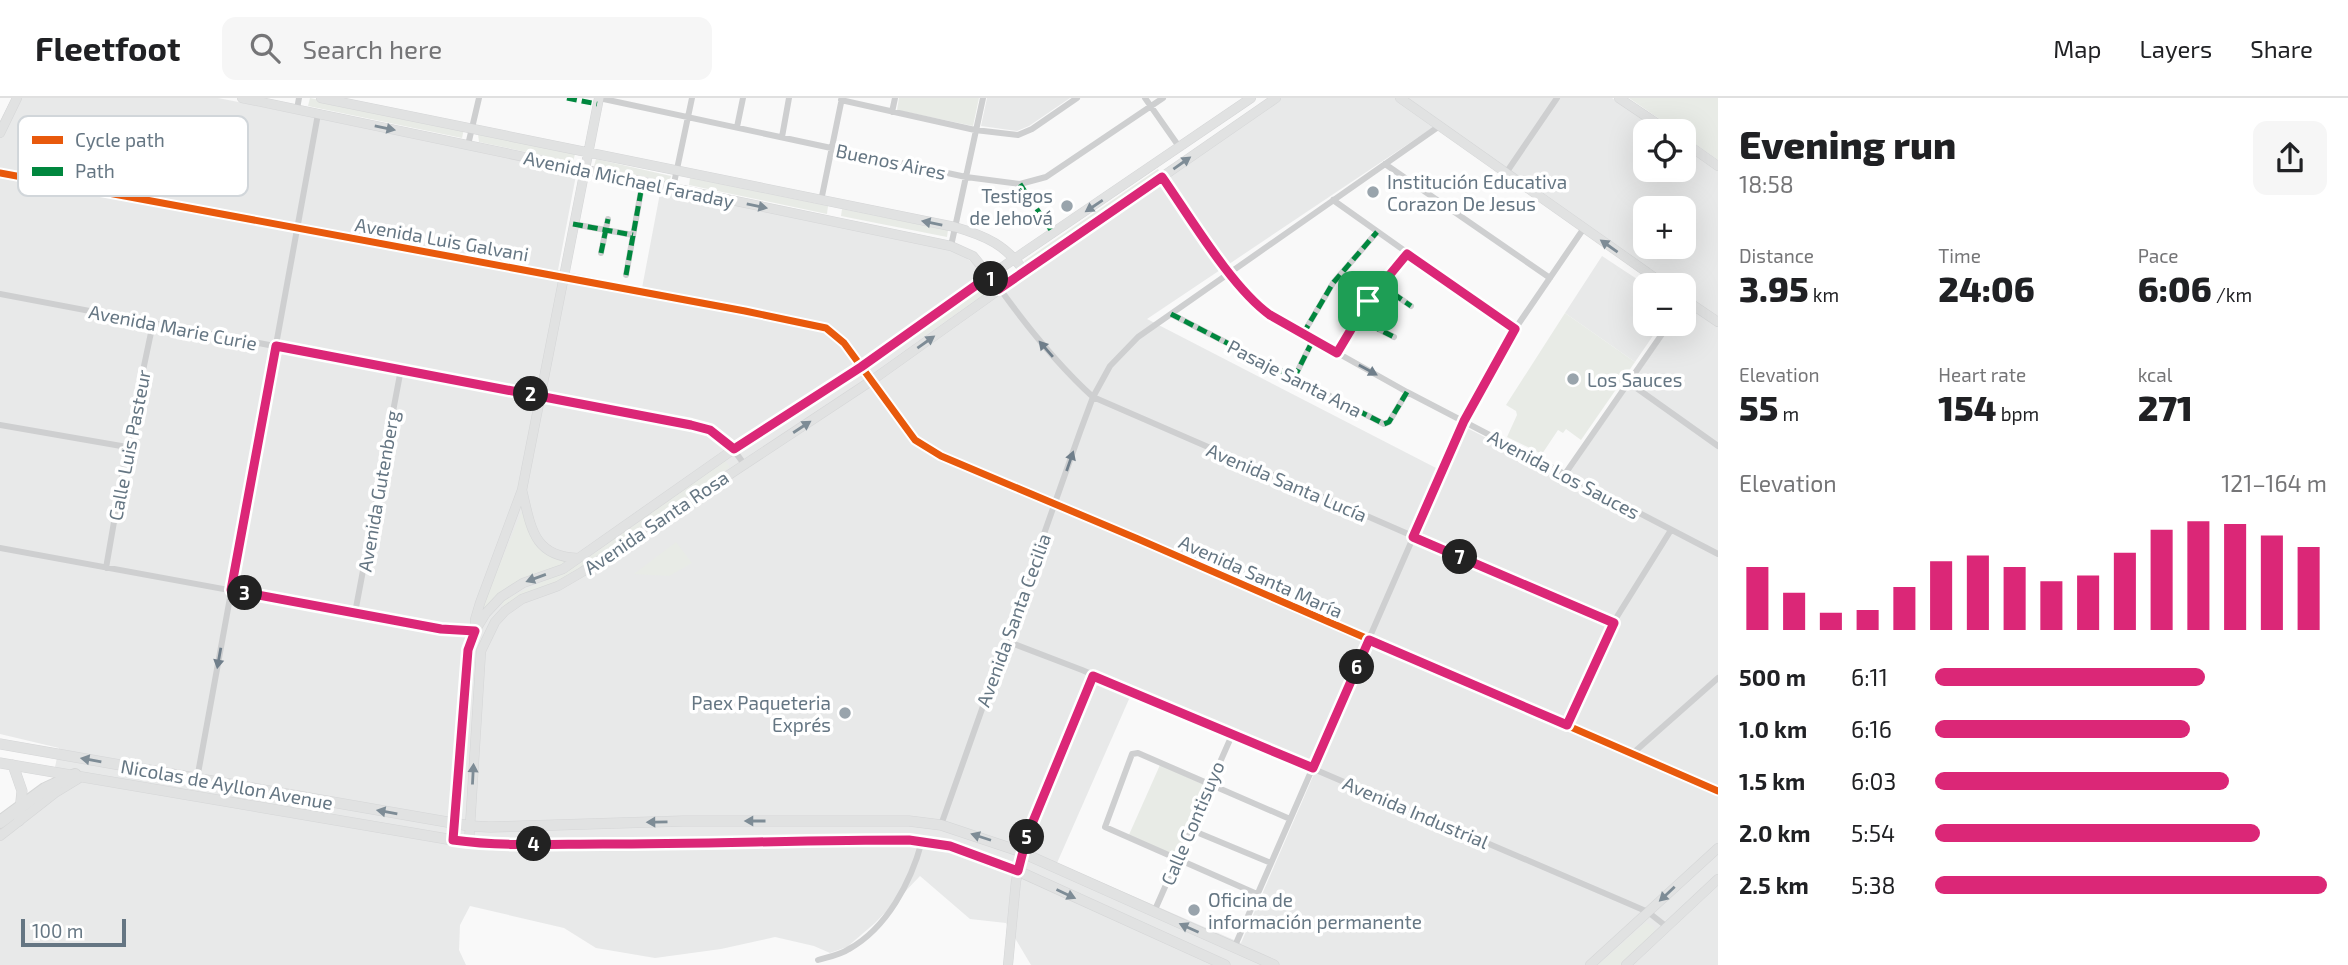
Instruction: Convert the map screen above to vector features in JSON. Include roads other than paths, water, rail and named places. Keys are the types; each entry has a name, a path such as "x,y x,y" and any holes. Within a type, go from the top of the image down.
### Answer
{"highway":[{"path":"0,822 45,789 79,776"}],"main road":[{"name":"Nicolas de Ayllon Avenue","path":"0,744 470,826"},
{"name":"Nicolas de Ayllon Avenue","path":"0,763 469,842 535,845 922,841"},
{"path":"13,765 21,784 22,806 19,821"},
{"path":"470,826 683,821 909,821 941,825 1023,853 1274,965"},
{"path":"922,841 970,852 1018,871 1225,965"}],"street":[{"path":"0,133 18,98"},
{"name":"Avenida Michael Faraday","path":"242,98 951,246 973,256 999,289"},
{"path":"297,109 299,98"},
{"name":"Avenida Michael Faraday","path":"321,98 955,227 983,235 1015,258 1025,271"},
{"path":"468,145 479,98"},
{"path":"475,631 480,603 522,490 599,98"},
{"name":"Buenos Aires","path":"599,98 966,177 1020,184 1046,177 1164,98"},
{"path":"673,188 692,98"},
{"path":"737,127 743,98"},
{"path":"782,137 789,98"},
{"path":"892,112 895,98"},
{"path":"951,246 983,98"},
{"path":"821,201 841,99 975,130 1018,135 1032,129 1077,98"},
{"path":"1145,98 1180,148"},
{"name":"Avenida Santa Rosa","path":"453,840 468,650 486,613 501,597 523,583 563,569 734,449 861,367 1015,258 1251,98"},
{"name":"Avenida Santa Rosa","path":"469,842 481,651 495,622 505,611 529,596 558,586 582,572 871,381 1276,98"},
{"path":"1400,98 1648,273"},
{"path":"1506,173 1557,98"},
{"path":"1619,98 1650,119"},
{"path":"197,779 318,114"},
{"name":"Avenida Santa Cecilia","path":"941,825 1093,397 1110,366 1138,337 1438,127"},
{"path":"1696,150 1718,166"},
{"path":"1385,164 1550,278"},
{"name":"Avenida Luis Galvani","path":"0,173 18,176"},
{"name":"Avenida Los Sauces","path":"1162,177 1230,273 1265,312 1407,392 1718,554"},
{"path":"626,275 641,191"},
{"name":"Avenida Luis Galvani","path":"124,196 826,328 844,342 861,367"},
{"path":"1333,200 1515,329"},
{"path":"834,221 837,204"},
{"path":"601,253 608,219"},
{"path":"573,224 633,235"},
{"path":"1234,948 1464,421 1515,329 1584,228"},
{"path":"1303,334 1333,283 1377,232"},
{"path":"1337,353 1357,317 1407,254"},
{"path":"1381,285 1411,306"},
{"name":"Avenida Santa Lucía","path":"999,289 1025,325 1066,373 1093,397 1614,623"},
{"name":"Avenida Marie Curie","path":"0,294 710,430 734,449 744,464"},
{"path":"1696,308 1718,323"},
{"name":"Pasaje Santa Ana","path":"1171,314 1384,424 1389,422 1407,392"},
{"path":"1357,317 1394,337"},
{"name":"Calle Luis Pasteur","path":"106,568 127,447 153,323"},
{"path":"1564,474 1661,336"},
{"path":"1294,378 1312,340"},
{"name":"Avenida Santa María","path":"861,367 915,440 941,456 1718,791"},
{"name":"Avenida Gutenberg","path":"355,613 401,369"},
{"path":"1628,382 1718,446"},
{"path":"0,425 127,447"},
{"path":"522,490 529,521 538,543 548,552 564,558 578,558"},
{"path":"1567,725 1614,623 1671,530"},
{"path":"0,548 441,629 475,631 486,638"},
{"name":"Avenida Industrial","path":"1006,641 1313,768 1648,912 1667,927"},
{"path":"1008,965 1018,871 1027,836 1093,676"},
{"path":"1632,754 1718,678"},
{"name":"Calle Contisuyo","path":"1154,912 1232,735"},
{"path":"1257,894 1107,829 1104,825 1132,754 1138,753 1290,819"},
{"path":"0,836 79,776"},
{"path":"1189,829 1271,863"},
{"path":"818,960 847,951 884,919 908,881 922,841"},
{"path":"1590,965 1718,848"},
{"path":"1626,965 1718,879"}],"place":[{"name":"Institución Educativa Corazon De Jesus","path":"1373,192"},
{"name":"Testigos de Jehová","path":"1067,206"},
{"name":"Los Sauces","path":"1573,379"},
{"name":"Paex Paqueteria Exprés","path":"845,713"},
{"name":"Oficina de información permanente","path":"1194,910"}]}
